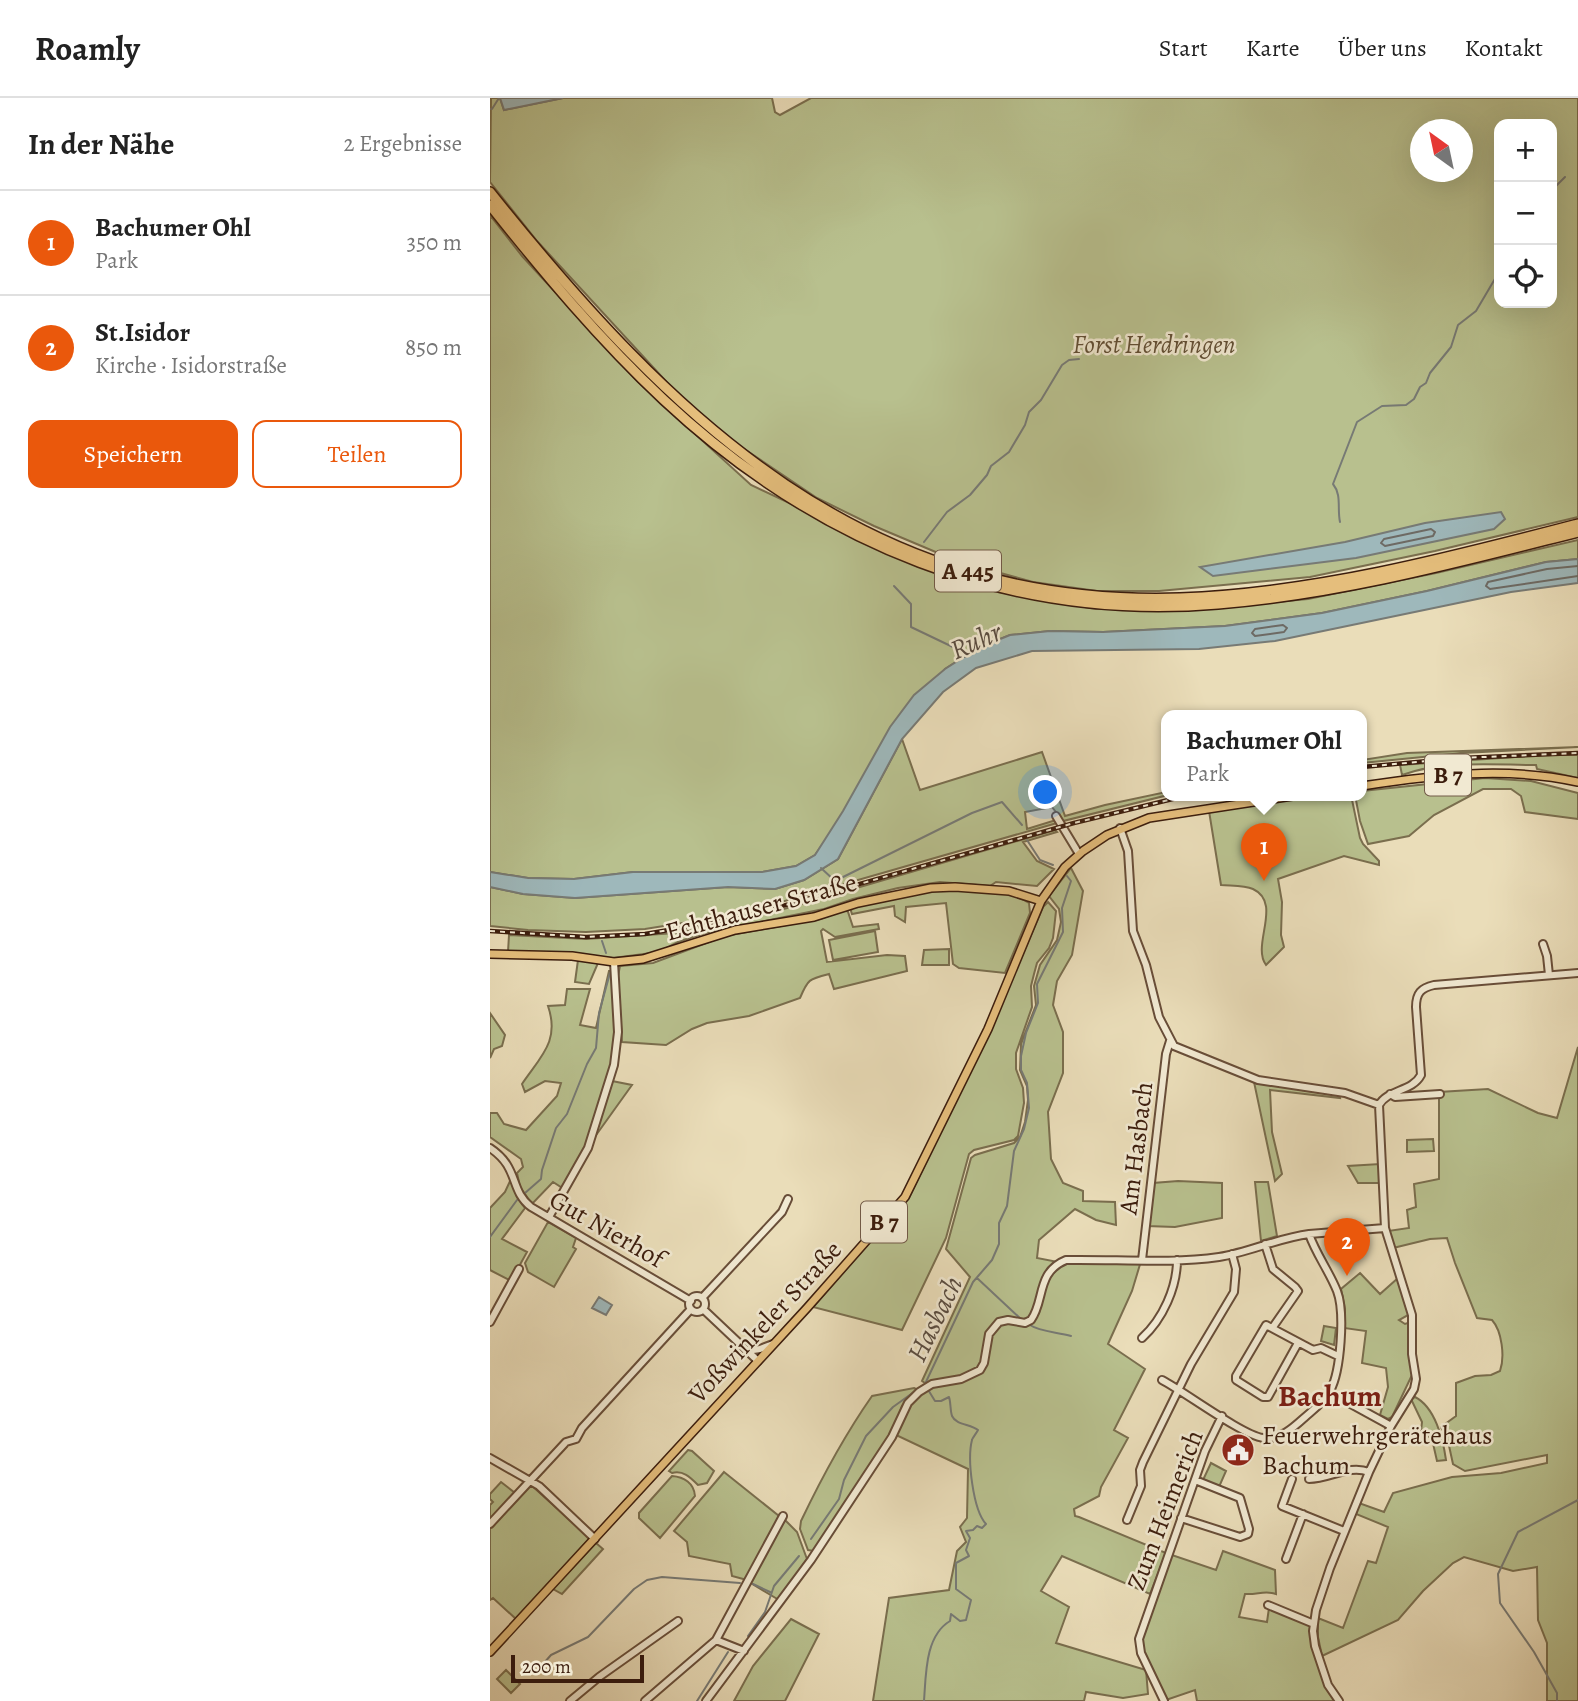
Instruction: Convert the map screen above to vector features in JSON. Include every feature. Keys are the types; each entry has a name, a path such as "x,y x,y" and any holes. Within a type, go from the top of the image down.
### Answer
{"highway":[{"name":"A 445","path":"490,192 534,247 625,349 669,393 722,439 788,487 830,513 876,537 944,564 994,578 1079,594 1129,597 1214,596 1358,576 1578,524"},
{"name":"A 445","path":"490,205 576,309 619,355 663,399 717,446 783,494 826,520 873,544 954,575 992,586 1079,602 1129,606 1216,604 1270,599 1360,584 1578,532"}],"main road":[{"name":"B 7","path":"1367,785 1475,772 1535,775 1578,782"},
{"name":"B 7","path":"1041,901 1050,885 1079,854 1120,828 1163,815 1258,801"},
{"path":"1026,895 1050,885"},
{"name":"Echthauser Straße","path":"490,954 572,956 614,962 650,958 713,935 820,916 858,903 920,889 962,887 1026,895 1041,901"},
{"name":"Voßwinkeler Straße","path":"490,1652 775,1343 905,1197 988,1030 1041,901"}],"street":[{"path":"1056,816 1079,854"},
{"path":"1120,828 1128,852 1133,931 1146,965 1159,1017 1170,1041 1179,1049 1258,1080 1345,1093 1378,1105"},
{"path":"1543,944 1549,975"},
{"path":"549,1217 588,1148 614,1065 618,1032 614,962"},
{"path":"1339,1701 1319,1664 1313,1637 1321,1593 1369,1472 1391,1426 1414,1389 1416,1379 1412,1354 1412,1315 1385,1228 1378,1105 1390,1094 1413,1085 1421,1075 1416,1007 1417,996 1421,990 1434,985 1578,973"},
{"name":"Am Hasbach","path":"1142,1259 1166,1054 1170,1041"},
{"path":"1390,1094 1395,1097 1440,1094"},
{"name":"Gut Nierhof","path":"490,1148 504,1159 512,1170 522,1198 531,1207 691,1301"},
{"path":"702,1298 782,1212 788,1199"},
{"path":"706,1701 810,1560 892,1437 905,1408 926,1387 968,1377 983,1366 988,1338 999,1322 1008,1320 1025,1324 1033,1318 1042,1286 1060,1263 1070,1260 1177,1259 1232,1254 1309,1234 1385,1228"},
{"path":"1309,1234 1314,1250 1337,1290 1340,1304 1338,1356 1329,1392 1391,1426"},
{"path":"1265,1244 1273,1269 1298,1291 1273,1327"},
{"path":"1127,1520 1141,1486 1140,1470 1203,1342 1234,1292 1236,1269 1232,1254"},
{"path":"1142,1338 1151,1330 1172,1290 1177,1276 1177,1259"},
{"path":"490,1322 519,1269"},
{"path":"490,1524 566,1442 576,1439 582,1428 691,1309 691,1301 696,1297 702,1298"},
{"path":"691,1309 697,1312 703,1309 705,1303 702,1298"},
{"path":"703,1309 758,1361"},
{"path":"1298,1343 1268,1397 1237,1381 1236,1376 1262,1327 1267,1325 1312,1350 1321,1348 1338,1356"},
{"path":"746,1351 775,1343"},
{"path":"1162,1380 1222,1416"},
{"name":"Zum Heimerich","path":"1164,1701 1141,1653 1139,1639 1205,1451 1222,1416 1254,1435 1274,1438 1296,1425 1329,1392"},
{"path":"490,1458 530,1480 595,1539"},
{"path":"1310,1479 1320,1479 1352,1469 1369,1472"},
{"path":"1181,1518 1240,1536 1246,1536 1249,1532 1240,1498 1195,1479"},
{"path":"1292,1479 1282,1506 1344,1531"},
{"path":"1286,1559 1303,1514"},
{"path":"645,1701 716,1640 783,1516"},
{"path":"1268,1605 1314,1624"},
{"path":"570,1701 678,1621"},
{"path":"716,1640 744,1651"}],"green space":[{"name":"Forst Herdringen","path":"491,98 500,98 504,110 563,98 772,98 775,112 780,115 811,98 1578,98 1578,517 1310,577 1159,591 1097,591 1033,582 957,561 874,526 817,498 725,436 674,390 537,241 490,182"},
{"path":"490,215 522,256 637,381 751,485 965,586 1096,609 1192,610 1308,599 1578,540 1578,559 1546,562 1322,613 1225,626 1103,632 1050,631 1010,635 978,648 945,669 815,855 796,866 762,872 633,872 574,879 528,878 490,872"},
{"path":"902,739 920,790 1042,752 1065,816 1161,793 1161,797 1063,821 1052,807 1025,812 1027,829 1056,820 1057,823 739,914 645,929 586,932 490,926 490,887 523,894 575,898 728,887 775,889 804,880 838,859"},
{"path":"1578,747 1463,753 1367,763 1367,759 1407,753"},
{"path":"1578,755 1578,778 1537,769 1536,765 1451,765 1402,775 1400,765"},
{"path":"1485,778 1531,781 1578,793 1578,819 1525,812 1521,796 1511,789 1483,789 1434,815 1409,836 1368,844 1356,801 1367,801 1367,790"},
{"path":"1280,801 1352,801 1360,838 1379,861 1379,865 1344,856 1278,879 1284,947 1266,965 1262,957 1262,947 1266,904 1262,895 1253,889 1221,885 1209,811"},
{"path":"1055,830 1057,832 1023,842 1037,861 1054,869 1037,886 996,882 990,886 940,882 898,888 824,909 705,933 659,952 613,958 508,952 509,935 586,939 676,933 740,920"},
{"path":"1071,868 1083,891 1072,955 1057,981 1053,1005 1063,1032 1063,1073 1048,1112 1051,1159 1063,1183 1083,1191 1083,1201 1115,1202 1116,1225 1096,1220 1075,1209 1039,1240 1037,1258 1058,1262 1041,1284 1034,1312 1039,1313 1050,1278 1066,1262 1141,1261 1132,1291 1108,1344 1145,1369 1114,1430 1128,1438 1101,1487 1099,1496 1074,1509 1075,1516 1166,1553 1150,1594 1062,1556 1041,1591 1069,1607 1056,1643 1146,1670 1148,1694 1123,1698 1086,1692 1084,1701 873,1701 889,1598 949,1590 957,1551 966,1542 960,1527 967,1518 968,1469 896,1435 907,1408 929,1386 922,1381 970,1277 946,1249 971,1158 1014,1143 1020,1137 1025,1122 1028,1100 1027,1086 1020,1070 1021,1044 1036,1005 1034,986 1040,965 1057,940 1061,922 1059,909 1049,896"},
{"path":"938,889 997,892 1029,903 1030,913 1005,973 959,968 953,964 946,903 906,907 905,922 895,916 894,906 852,914 851,911 852,907"},
{"path":"1048,902 1056,911 1053,938 1037,963 1031,986 1032,1007 1016,1053 1016,1069 1023,1088 1024,1103 1018,1136 1014,1140 974,1150 969,1154 946,1238 902,1330 813,1307 909,1198 991,1028 1043,907"},
{"path":"845,910 853,927 878,924 879,929 835,937 823,929 821,931 827,962 887,955 905,956 907,971 834,989 829,974 810,981 800,998 749,1016 707,1023 666,1045 622,1042 618,976 620,966 653,963 725,936 820,919"},
{"path":"875,931 878,952 833,960 829,940"},
{"path":"949,949 949,965 922,965 924,950"},
{"path":"578,960 598,963 589,984 575,982"},
{"path":"609,971 617,1011 615,1053 585,1151 564,1189 553,1182 532,1204 520,1187 517,1173 523,1167 521,1159 490,1137 490,1113 497,1113 504,1124 526,1130 557,1096 561,1083 545,1081 525,1092 522,1084 547,1048 550,1039 552,1029 548,1006 565,1005 567,989 590,989 580,1025 596,1028"},
{"path":"490,1013 505,1035 502,1046 494,1049 490,1058"},
{"path":"1578,1047 1578,1701 1547,1701 1547,1643 1538,1620 1537,1567 1513,1571 1464,1557 1453,1563 1423,1591 1398,1620 1322,1656 1318,1618 1343,1628 1368,1561 1376,1563 1388,1527 1356,1514 1359,1503 1384,1512 1393,1493 1452,1477 1501,1473 1547,1463 1547,1455 1465,1471 1453,1464 1448,1441 1441,1427 1456,1416 1456,1383 1500,1371 1502,1344 1492,1320 1477,1318 1447,1238 1430,1239 1393,1248 1388,1231 1409,1228 1407,1210 1416,1207 1414,1184 1439,1179 1439,1092 1488,1089 1538,1113 1557,1118"},
{"path":"612,1081 632,1085 594,1138"},
{"path":"1254,1082 1339,1094 1340,1098 1270,1090 1272,1132 1282,1174 1275,1181"},
{"path":"1433,1139 1434,1151 1407,1152 1407,1140"},
{"path":"1380,1164 1381,1183 1358,1183 1348,1166"},
{"path":"511,1179 517,1197 525,1208 502,1239 527,1252 511,1281 490,1270 490,1208 505,1192"},
{"path":"1255,1182 1268,1182 1277,1236 1261,1241"},
{"path":"1153,1183 1222,1183 1222,1218 1175,1227 1147,1226"},
{"path":"548,1222 576,1238 573,1247 576,1249 554,1287 528,1272 525,1263"},
{"path":"1360,1273 1380,1294 1398,1278 1410,1314 1399,1320 1405,1324 1411,1322 1412,1375 1392,1417 1388,1419 1380,1415 1388,1387 1386,1368 1362,1363 1366,1331 1344,1328 1345,1309 1341,1289"},
{"path":"1324,1326 1336,1328 1334,1345 1321,1341"},
{"path":"914,1388 918,1390 902,1406 892,1433 814,1551 808,1550 800,1529 801,1521 834,1457 862,1411 872,1396"},
{"path":"1415,1397 1433,1416 1446,1460 1437,1461 1432,1439 1421,1432 1422,1422 1411,1399"},
{"path":"688,1450 714,1471 707,1483 698,1485 680,1472 669,1471"},
{"path":"1211,1463 1226,1471 1219,1487 1203,1480"},
{"path":"724,1472 779,1516 747,1580 732,1576 730,1564 689,1556 687,1542 674,1531"},
{"path":"672,1476 688,1482 695,1496 660,1538 639,1518 639,1513"},
{"path":"501,1482 515,1493 490,1521 490,1505 493,1502 490,1494"},
{"path":"531,1485 590,1538 516,1619 493,1598 490,1600 490,1527"},
{"path":"785,1520 797,1532 807,1559 779,1600 749,1582"},
{"path":"596,1543 603,1549 562,1594 553,1589"},
{"path":"1223,1551 1275,1570 1276,1594 1245,1594 1239,1617 1267,1622 1269,1608 1311,1625 1316,1660 1336,1701 1197,1701 1195,1690 1166,1700 1141,1645 1142,1633 1169,1554 1216,1570"},
{"path":"791,1619 819,1634 785,1701 734,1701 753,1666"},
{"path":"506,1670 520,1684 511,1693 497,1679"}],"water":[{"path":"500,98 563,98 504,110"},
{"path":"1501,512 1505,519 1494,529 1356,558 1213,576 1200,567 1345,542 1425,523"},
{"path":"1578,559 1578,583 1511,592 1275,641 1199,649 1032,651 976,668 943,692 902,739 838,859 804,880 775,889 728,887 575,898 523,894 490,887 490,872 528,878 574,879 633,872 762,872 796,866 815,855 890,727 914,695 945,669 978,648 1010,635 1050,631 1103,632 1225,626 1322,613 1546,562"},
{"path":"599,1297 612,1305 606,1315 592,1308"}],"waterway":[{"path":"490,109 499,98"},
{"path":"1557,185 1565,177"},
{"path":"1340,522 1338,497 1333,484 1357,422 1382,406 1406,405 1414,399 1451,347 1458,325 1476,311 1494,280"},
{"path":"924,542 947,512 970,495 991,466 1009,452 1025,425 1029,412 1041,400 1062,365 1069,360 1079,359"},
{"name":"Ruhr","path":"894,586 911,604 911,627 957,649 965,657"},
{"name":"Hasbach","path":"821,868 835,881 972,813 1002,802 1022,825"},
{"name":"Hasbach","path":"1027,840 1040,860 1053,865"},
{"name":"Hasbach","path":"811,1539 839,1499 844,1480 866,1436 893,1407 925,1384 973,1282 992,1260 999,1244 999,1223 1007,1206 1014,1151 1024,1129 1029,1108 1027,1083 1021,1070 1021,1056 1026,1033 1038,1003 1037,984 1063,932 1062,908 1071,881 1067,876"},
{"path":"602,941 606,953"},
{"path":"525,1193 541,1179 556,1128 567,1114 596,1048 599,1013 610,973"},
{"path":"490,1237 517,1200"},
{"path":"977,1278 1022,1320"},
{"path":"1030,1325 1044,1331 1071,1336"},
{"name":"Hasbach","path":"924,1701 931,1646 942,1628 950,1621 951,1614 960,1621 966,1620 971,1600 956,1589 956,1563 969,1556 966,1550 970,1538 966,1531 977,1526 982,1528 986,1524 978,1508 971,1471 972,1440 978,1430 954,1419 949,1397 935,1401 927,1388"},
{"path":"1557,1701 1557,1693 1534,1652 1500,1603 1498,1574 1518,1532 1578,1500"},
{"path":"748,1636 765,1612 774,1586 799,1556"},
{"path":"537,1671 551,1655 588,1637 634,1589 647,1580 662,1577 740,1583"},
{"path":"753,1584 770,1592"},
{"path":"697,1701 728,1652"}],"railway":[{"path":"1367,767 1461,758 1578,753"},
{"path":"490,931 586,937 645,934 740,918 1074,823 1164,801"}],"place":[{"name":"Bachumer Ohl","path":"1264,881"},
{"name":"St.Isidor","path":"1347,1276"},
{"name":"Feuerwehrgerätehaus Bachum","path":"1238,1450"}],"district":[{"name":"Bachum","path":"1330,1396"}]}
